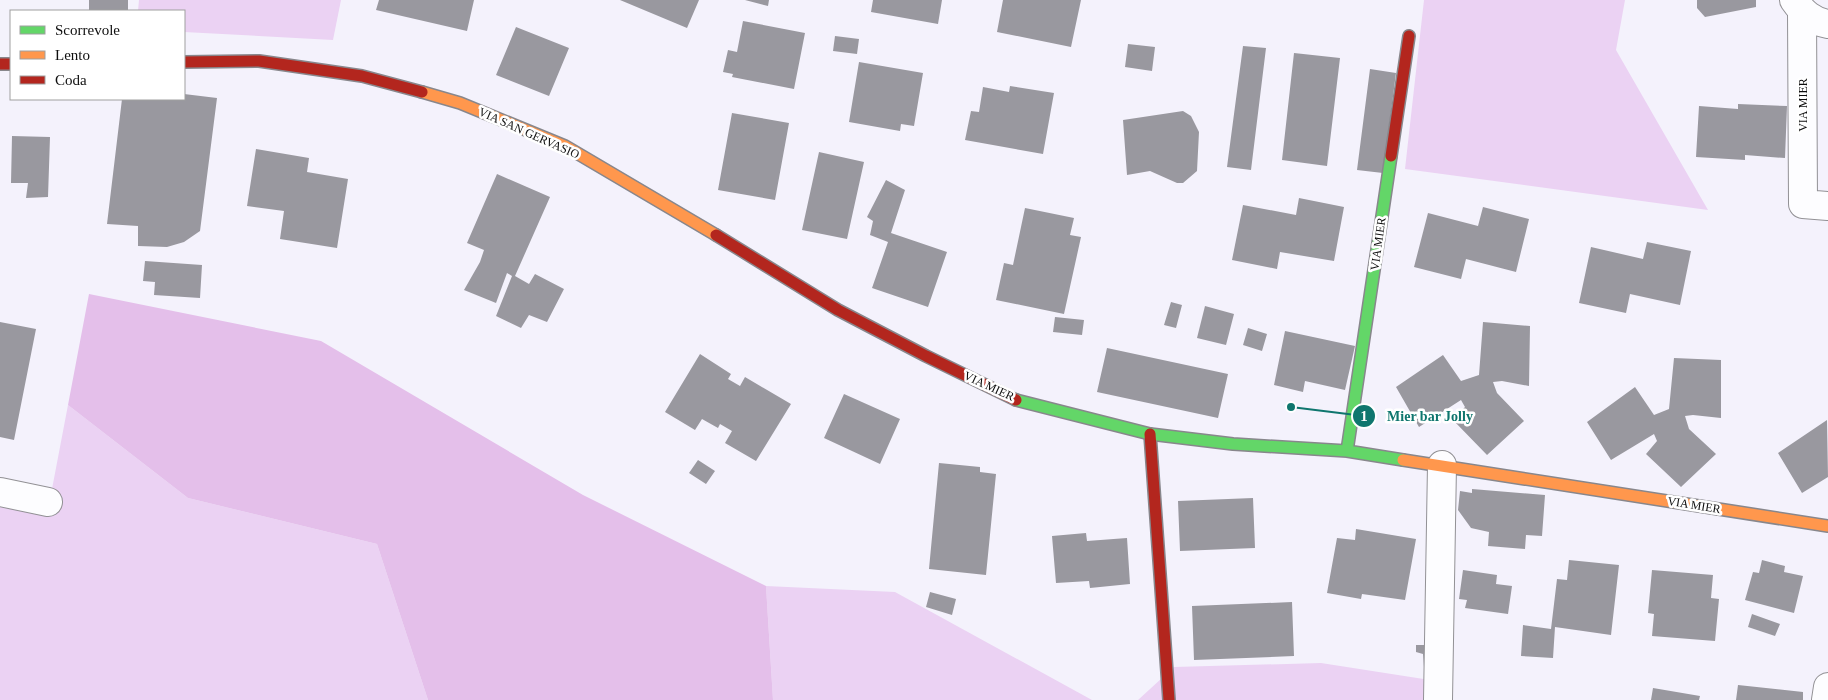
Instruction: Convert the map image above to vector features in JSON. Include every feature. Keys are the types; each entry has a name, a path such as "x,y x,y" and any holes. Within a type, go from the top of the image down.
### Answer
{"street":[{"path":"1798,6 1816,22 1828,24"},
{"name":"VIA MIER","path":"1798,6 1803,204 1828,206"},
{"name":"VIA MIER","path":"1347,451 1409,36"},
{"name":"VIA SAN GERVASIO","path":"185,62 259,61 362,76 460,103 565,146 674,209 838,310"},
{"name":"VIA MIER","path":"838,310 926,356 1019,400 1150,434 1233,444 1347,451 1828,526"},
{"path":"1150,434 1169,700"},
{"path":"1438,700 1442,465"},
{"path":"0,492 48,502"},
{"path":"1826,700 1828,686"}],"shaded area":[{"path":"139,0 341,0 333,40 185,32 185,10 138,10"},
{"path":"1424,0 1625,0 1616,50 1708,210 1405,169"},
{"path":"89,294 321,341 583,495 766,586 773,700 428,700 377,544 188,498 68,405"},
{"path":"68,405 188,498 377,544 428,700 0,700 0,500 48,510"},
{"path":"766,586 895,592 1092,700 773,700"},
{"path":"1321,663 1430,680 1430,700 1138,700 1174,667"}],"building":[{"path":"89,0 128,0 128,10 89,10"},
{"path":"379,0 474,0 467,31 376,10"},
{"path":"620,0 699,0 687,28"},
{"path":"745,0 769,0 768,6"},
{"path":"873,0 942,0 938,24 871,12"},
{"path":"1003,0 1081,0 1071,47 997,32"},
{"path":"1697,0 1756,0 1756,7 1705,17 1697,8"},
{"path":"743,21 805,33 794,89 732,77 733,74 723,72 728,50 737,52"},
{"path":"516,27 569,48 549,96 496,75"},
{"path":"835,36 859,39 857,54 833,51"},
{"path":"1128,44 1155,47 1152,71 1125,67"},
{"path":"1243,46 1266,48 1251,170 1227,167"},
{"path":"1294,53 1340,58 1327,166 1282,160"},
{"path":"859,62 923,73 914,126 901,124 900,131 849,122"},
{"path":"1370,69 1396,73 1383,173 1357,170"},
{"path":"1010,86 1054,93 1043,154 965,140 971,111 979,112 983,87 1009,92"},
{"path":"185,94 217,98 200,231 184,242 167,247 138,246 138,226 107,224 122,100 185,100"},
{"path":"1738,104 1787,106 1785,158 1745,155 1745,160 1696,157 1699,106 1738,109"},
{"path":"1183,111 1191,116 1199,132 1197,171 1183,183 1177,183 1150,171 1127,175 1123,120"},
{"path":"732,113 789,123 775,200 718,190"},
{"path":"12,136 50,137 48,197 26,198 28,183 11,183"},
{"path":"256,149 309,158 307,172 348,179 337,248 280,239 284,211 247,206"},
{"path":"819,152 864,162 847,239 802,230"},
{"path":"497,174 550,197 515,276 529,284 535,274 564,289 547,322 529,315 521,328 496,316 512,276 507,273 496,303 464,290 480,262 484,250 467,243"},
{"path":"886,180 905,190 891,233 947,252 928,307 872,288 888,242 870,235 873,221 867,217"},
{"path":"1299,198 1344,207 1334,261 1280,252 1277,269 1232,260 1243,205 1296,215"},
{"path":"1483,207 1529,219 1516,272 1466,259 1461,279 1414,267 1428,213 1478,226"},
{"path":"1025,208 1074,218 1070,235 1081,237 1064,314 996,300 1004,263 1013,265"},
{"path":"1647,242 1691,251 1680,305 1630,294 1626,313 1579,303 1591,247 1643,259"},
{"path":"145,261 202,265 200,298 154,295 155,282 143,281"},
{"path":"1171,302 1182,305 1176,328 1164,325"},
{"path":"1205,306 1234,314 1226,345 1197,338"},
{"path":"1055,317 1084,320 1082,335 1053,332"},
{"path":"0,322 36,329 14,440 0,437"},
{"path":"1483,322 1530,326 1529,386 1502,381 1493,382 1497,393 1524,421 1487,455 1453,420 1465,407 1461,400 1419,427 1396,387 1443,355 1461,381 1479,375"},
{"path":"1248,328 1267,334 1262,351 1243,345"},
{"path":"1285,331 1355,346 1345,390 1305,381 1303,392 1274,385"},
{"path":"1107,348 1228,374 1218,418 1097,392"},
{"path":"700,354 731,374 728,379 740,386 745,377 791,404 756,461 725,443 732,431 720,424 718,428 702,419 695,430 665,412"},
{"path":"1674,358 1721,360 1721,418 1685,416 1689,429 1716,454 1681,487 1646,454 1657,441 1654,434 1611,460 1587,422 1635,387 1654,415 1669,409"},
{"path":"844,394 900,419 880,464 824,438"},
{"path":"1827,420 1828,477 1802,493 1778,453"},
{"path":"698,460 715,471 706,484 689,473"},
{"path":"939,463 980,467 980,472 996,474 986,575 929,569"},
{"path":"1472,489 1545,495 1542,536 1526,535 1525,549 1488,546 1489,532 1471,528 1458,510 1460,491 1472,493"},
{"path":"1253,498 1255,548 1180,551 1178,501"},
{"path":"1356,529 1416,539 1405,600 1362,594 1361,599 1327,593 1337,538 1355,540"},
{"path":"1086,533 1087,541 1127,538 1130,584 1090,588 1089,581 1056,583 1052,536"},
{"path":"1569,560 1619,565 1611,635 1555,627 1553,658 1521,656 1523,625 1551,629 1557,579 1567,580"},
{"path":"1762,560 1785,566 1784,572 1803,576 1794,613 1745,600 1753,572 1759,573"},
{"path":"1463,570 1497,575 1496,584 1512,586 1508,614 1465,608 1467,600 1459,599"},
{"path":"1652,570 1713,575 1711,598 1719,599 1715,641 1652,636 1654,614 1648,613"},
{"path":"930,592 956,599 952,615 926,607"},
{"path":"1292,602 1294,656 1194,660 1192,606"},
{"path":"1752,614 1780,624 1775,636 1748,627"},
{"path":"1416,645 1435,645 1434,670 1424,667 1423,654 1416,652"},
{"path":"1738,685 1803,692 1803,700 1736,700"},
{"path":"1653,688 1700,696 1699,700 1651,700"}],"traffic: fast":[{"path":"1347,451 1391,156"},
{"path":"1016,400 1150,434 1233,444 1347,451 1403,460"}],"traffic: slow":[{"path":"422,92 460,103 565,146 716,235"},
{"path":"1403,460 1828,526"}],"traffic: jam":[{"path":"1391,156 1409,36"},
{"path":"185,62 259,61 362,76 422,92"},
{"path":"0,64 10,64"},
{"path":"716,235 838,310 1016,400"},
{"path":"1150,434 1169,700"}],"place":[{"name":"Mier bar Jolly","path":"1291,407"}]}
